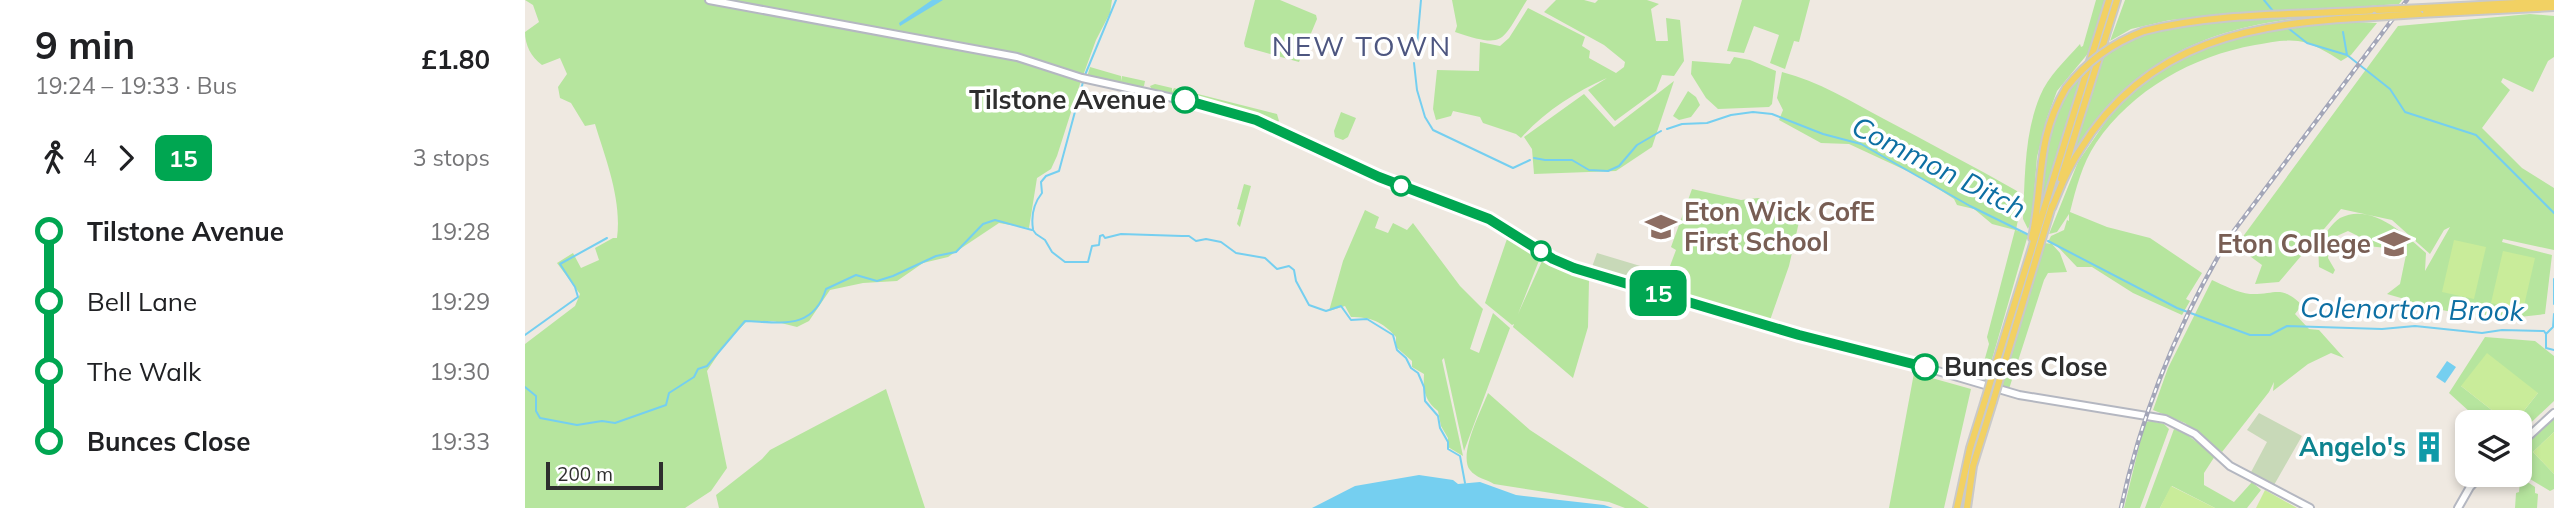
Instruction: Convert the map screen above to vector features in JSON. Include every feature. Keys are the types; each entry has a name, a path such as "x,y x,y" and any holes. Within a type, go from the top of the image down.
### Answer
{"main road":[{"path":"709,0 1017,57 1081,78 1223,109 1256,120 1379,177 1489,219 1553,259 1586,272 1799,335 1907,362 2019,395 2165,419 2195,434 2230,466 2310,508"},
{"path":"1957,508 1970,448 2109,0"},
{"path":"2052,208 2117,0"},
{"path":"2421,11 2554,1"},
{"path":"1966,508 1973,466 2040,250 2044,142 2052,115 2066,88 2090,61 2122,40 2144,31 2209,20 2554,7"},
{"path":"2040,225 2052,208 2079,150 2109,110 2146,76 2211,41 2255,29 2376,13"},
{"path":"2532,433 2554,413"},
{"path":"2458,508 2470,487"}],"green space":[{"path":"525,0 1112,0 1110,13 1096,40 1057,156 1051,169 1037,178 1029,228 999,223 948,257 923,263 897,281 863,283 830,290 809,321 797,327 773,321 747,321 725,344 707,371 727,468 711,491 685,508 525,508 525,344 575,306 580,294 557,263 573,253 581,268 599,260 595,248 617,238 618,224 612,180 595,124 585,126 571,103 560,98 558,87 567,74 560,58 542,65 529,50 525,32 539,22 533,5"},
{"path":"1255,0 1280,0 1316,15 1317,19 1299,62 1245,47"},
{"path":"1452,0 1527,0 1506,33 1500,38 1484,40 1455,32 1457,26"},
{"path":"1556,0 1584,0 1595,3 1598,0 1647,0 1659,4 1651,9 1656,41 1668,41 1666,18 1680,20 1684,61 1674,76 1662,75 1656,91 1615,121 1588,90 1607,78 1561,104 1521,138 1483,123 1480,117 1453,111 1451,116 1436,120 1433,109 1437,70 1479,71 1480,42 1500,46 1509,38 1528,8 1585,37 1582,46 1590,51 1589,58 1616,73 1624,67 1625,62 1604,45 1544,12"},
{"path":"1742,0 1810,0 1799,42 1794,41 1785,69 1770,63 1779,35 1754,26 1744,53 1727,51"},
{"path":"2096,0 2106,0 2090,51 2057,91 2047,118 2037,157 2032,220 2028,229 2023,219 2025,173 2028,141 2035,111 2043,89 2052,75 2080,44 2083,46"},
{"path":"2125,0 2402,0 2399,4 2170,20 2131,29 2110,41"},
{"path":"2371,12 2345,17 2292,19 2254,26 2219,35 2187,48 2133,83 2109,107 2066,168 2087,109 2102,54 2137,35 2194,22"},
{"path":"2530,14 2554,16 2554,57 2548,61 2533,92 2503,78 2501,82 2510,90 2482,128 2522,168 2554,188 2554,250 2503,239 2502,242 2552,255 2545,314 2511,317 2476,315 2442,310 2409,301 2410,298 2408,300 2387,294 2400,284 2407,250 2367,246 2364,239 2348,231 2330,239 2328,258 2335,270 2333,274 2319,267 2318,243 2337,220 2352,214 2375,217 2398,229 2426,253 2425,271 2450,227 2444,230 2430,254 2392,220 2341,209 2279,282 2255,284 2262,265 2236,246 2398,26"},
{"path":"2357,22 2377,23 2351,55 2341,61 2315,46 2298,41 2255,45 2209,57 2187,67 2166,78 2127,107 2091,151 2080,176 2070,212 2107,227 2150,238 2202,273 2186,299 2190,301 2182,315 2133,293 2092,267 2077,267 2052,244 2060,253 2067,272 2048,273 2009,389 2001,387 2045,243 2051,244 2048,242 2051,236 2064,230 2067,220 2069,221 2069,214 2057,232 2049,234 2078,162 2131,91 2172,62 2222,41 2269,29"},
{"path":"1734,57 1750,60 1776,71 1772,104 1769,107 1718,109 1706,98 1691,74 1692,61 1730,64"},
{"path":"1090,67 1121,76 1121,81 1122,76 1145,81 1144,86 1140,88 1087,77"},
{"path":"2084,69 2039,220 2043,150 2060,100"},
{"path":"1782,72 1835,92 2017,191 2020,205 2016,230 2028,235 1986,380 1980,376 1989,344 1987,337 2015,230 1992,224 1974,209 1957,205 1954,199 1920,177 1849,144 1821,143 1779,120 1783,110 1777,98"},
{"path":"1674,81 1652,147 1616,171 1534,174 1532,149 1524,137 1584,94 1614,127"},
{"path":"1155,84 1172,88 1172,92 1174,88 1277,114 1279,121 1274,124 1240,110 1152,90 1150,86"},
{"path":"1688,91 1696,97 1700,105 1691,117 1679,120 1673,116"},
{"path":"1341,112 1356,118 1348,137 1343,140 1335,137 1334,131"},
{"path":"1244,184 1251,186 1240,227 1237,224 1241,210 1237,209"},
{"path":"1692,189 1741,200 1758,198 1801,213 1789,266 1769,323 1661,290 1676,250 1671,247"},
{"path":"1365,210 1379,217 1375,228 1388,233 1393,223 1407,230 1413,223 1460,286 1483,309 1470,349 1479,353 1493,313 1510,328 1464,451 1444,358 1442,360 1463,456 1448,447 1448,438 1441,426 1438,411 1426,395 1424,374 1412,367 1412,361 1396,347 1396,337 1375,321 1351,317 1345,306 1329,311 1343,261"},
{"path":"1508,236 1540,258 1518,314 1542,261 1589,280 1588,327 1573,378 1513,327 1514,324 1485,303"},
{"path":"2454,240 2486,247 2474,299 2442,292"},
{"path":"2503,251 2535,258 2523,310 2491,303"},
{"path":"1597,253 1667,274 1661,290 1593,270"},
{"path":"2212,280 2245,293 2277,292 2295,299 2302,305 2295,314 2309,329 2319,330 2344,358 2331,353 2308,364 2273,391 2274,382 2222,452 2185,423 2153,410 2168,368"},
{"path":"2485,337 2535,341 2554,356 2554,401 2532,422 2532,410 2525,410 2538,393 2461,386 2492,410 2468,410 2449,393"},
{"path":"2487,353 2538,393 2525,410 2492,410 2461,386"},
{"path":"1914,373 1971,389 1944,508 1889,508"},
{"path":"886,389 925,508 719,508 716,495 770,450"},
{"path":"1488,393 1530,430 1649,508 1625,508 1609,502 1494,484 1475,475 1467,463 1467,454 1472,433"},
{"path":"2259,413 2302,436 2274,485 2250,474 2267,442 2247,430"},
{"path":"2554,418 2554,432 2533,452 2554,474 2554,489 2550,491 2532,480 2532,437"},
{"path":"2145,422 2164,424 2169,429 2140,508 2124,508"},
{"path":"2174,429 2186,434 2215,456 2204,473 2204,485 2234,502 2252,482 2261,490 2247,508 2215,508 2172,486 2160,508 2145,508"},
{"path":"2554,432 2554,474 2533,452"},
{"path":"2171,486 2215,508 2160,508"},
{"path":"2519,487 2535,487 2535,493 2538,494 2537,508 2515,508 2516,493 2519,492"},
{"path":"2265,490 2297,508 2256,508"}],"water":[{"path":"932,0 943,0 900,26 899,23"},
{"path":"2447,361 2456,367 2445,383 2436,377"},
{"path":"1419,475 1453,480 1458,484 1480,482 1516,495 1613,508 1312,508 1355,486"}],"waterway":[{"path":"1085,75 1116,0"},
{"name":"Common Ditch","path":"1416,56 1421,0"},
{"path":"2264,0 2273,11"},
{"path":"2288,28 2307,43 2347,55 2390,89 2405,112 2476,135 2554,213"},
{"path":"2343,32 2347,55"},
{"name":"Common Ditch","path":"1414,63 1417,90 1425,117 1433,130 1513,168 1530,160"},
{"path":"1033,229 1034,210 1042,193 1041,182 1046,176 1059,171 1083,82"},
{"name":"Common Ditch","path":"1667,129 1682,124 1707,123 1731,115 1753,112 1772,114 1823,134 1861,144 1970,206 2029,235"},
{"name":"Common Ditch","path":"1534,158 1572,160 1589,170 1608,171 1619,166 1637,145 1661,131"},
{"path":"525,387 536,396 536,411 540,418 577,425 602,421 615,423 666,405 669,393 694,377 698,369 707,366 745,321 783,322 804,318 813,312 826,289 856,275 877,281 936,256 956,252 983,224 995,220 1032,230"},
{"path":"1033,230 1045,240 1052,252 1065,262 1088,262 1092,246 1099,245 1100,236 1105,238 1121,234 1189,236 1196,241 1206,239 1221,242 1236,253 1265,258 1277,269 1289,266 1294,270 1296,281 1309,305 1326,311 1341,306 1351,320 1367,319 1393,335 1397,350 1418,373 1424,387 1425,401 1438,416 1448,449 1460,456 1465,483"},
{"path":"525,335 578,297 575,287 560,264 607,238"},
{"name":"Colenorton Brook","path":"2048,241 2177,308 2250,335 2270,335 2287,326 2382,329 2415,326 2482,333 2502,330 2544,331 2546,348 2554,350"},
{"path":"2554,279 2554,304"},
{"path":"2546,334 2553,327 2554,314"}],"railway":[{"path":"2121,508 2140,437 2164,368 2194,301 2230,236 2407,0"}],"bus line":[{"name":"15","path":"1185,100 1256,120 1379,177 1489,219 1553,259 1574,268 1773,328 1925,367"}],"place":[{"name":"Tilstone Avenue","path":"1185,100"},
{"name":"Eton Wick CofE First School","path":"1661,227"},
{"name":"Eton College","path":"2394,244"},
{"name":"Bunces Close","path":"1925,367"},
{"name":"Angelo's","path":"2429,447"}],"district":[{"name":"NEW TOWN","path":"1362,46"}]}
